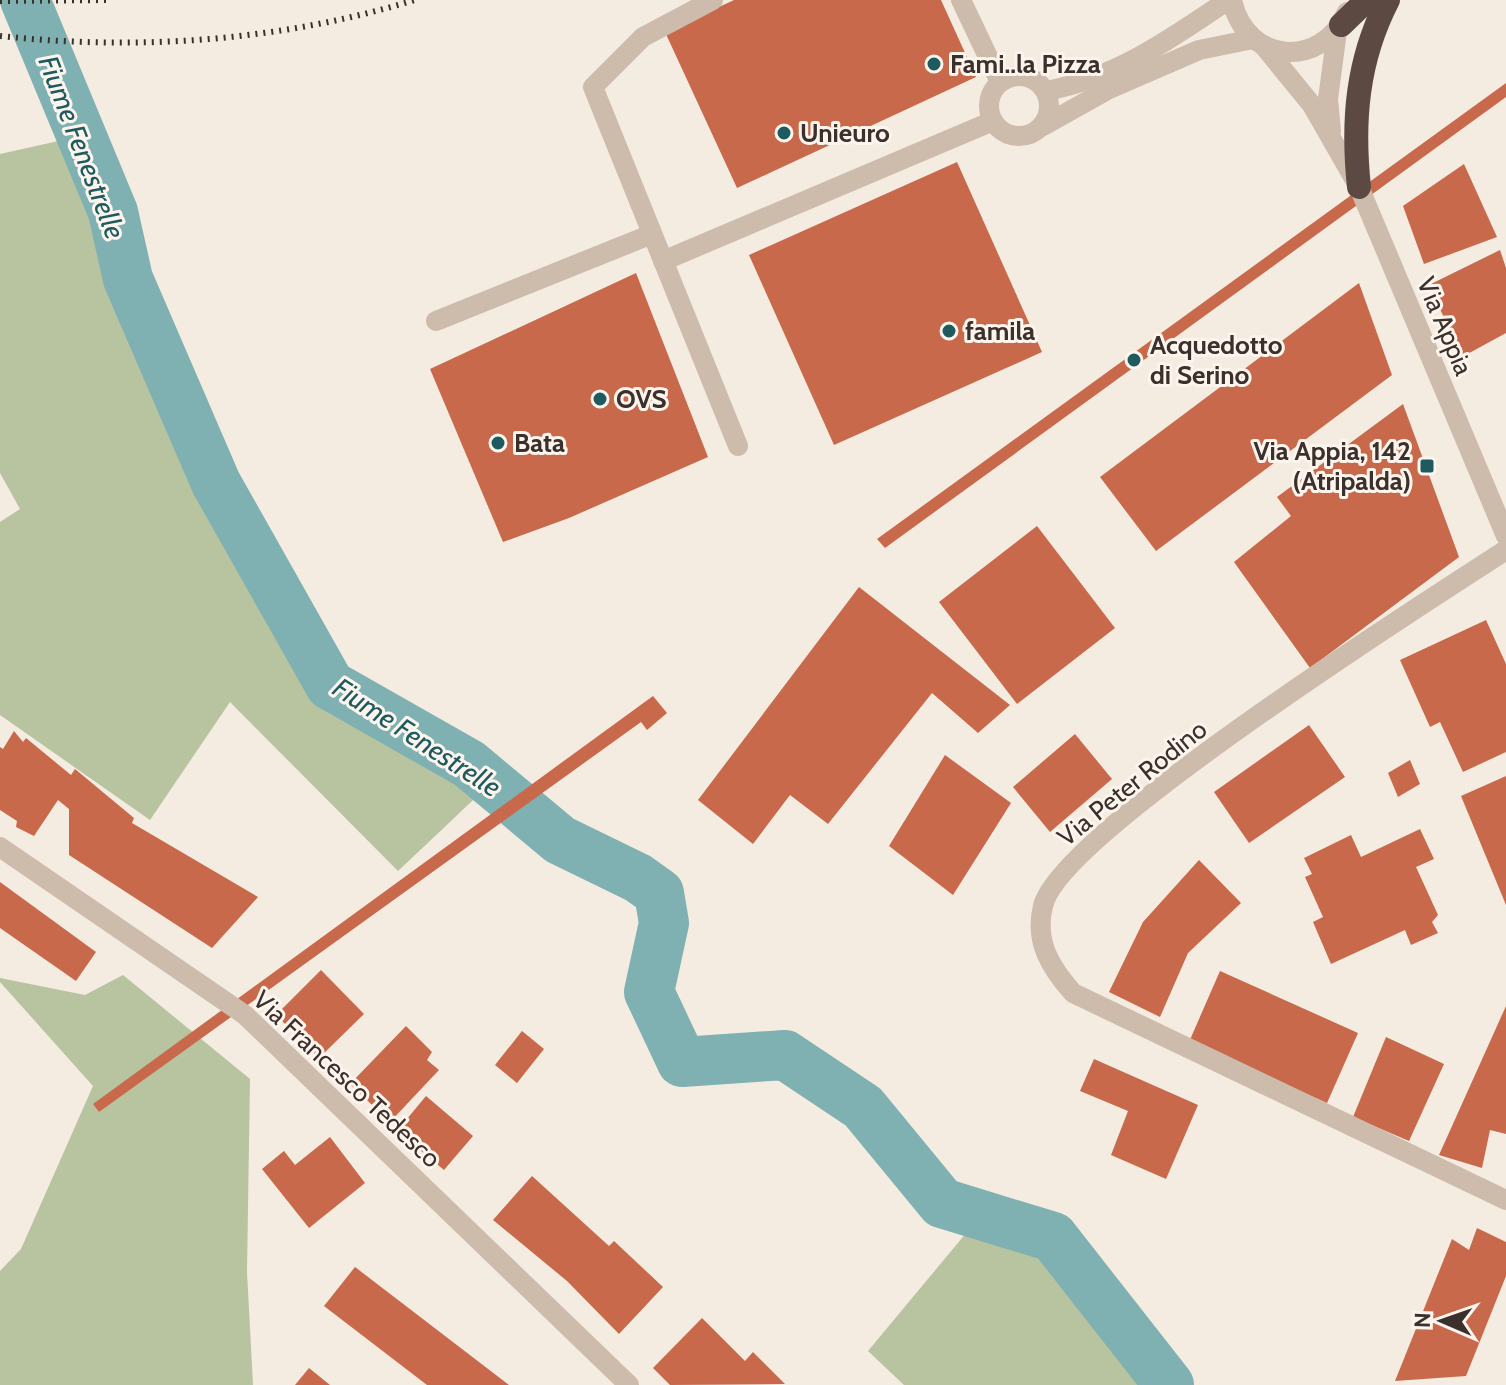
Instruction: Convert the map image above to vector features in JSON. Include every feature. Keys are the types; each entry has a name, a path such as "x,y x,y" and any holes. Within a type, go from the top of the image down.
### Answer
{"highway":[{"path":"1339,28 1367,0"},
{"path":"1359,187 1355,142 1358,87 1375,24 1388,0"}],"street":[{"path":"713,0 643,37 593,87 738,446"},
{"path":"961,0 1000,82"},
{"path":"1046,91 1080,83 1157,50 1230,0"},
{"name":"Via Appia","path":"1230,0 1243,28 1291,76 1359,187 1506,536"},
{"name":"Via Appia","path":"1332,139 1328,99 1339,28 1350,0"},
{"path":"1043,126 1050,109 1046,91 1027,76 1009,77 1000,82 989,105 993,121 1008,135 1018,137 1029,135 1109,89 1199,50 1258,42 1296,52 1312,49 1339,28"},
{"path":"663,261 993,121"},
{"path":"436,321 652,234"},
{"name":"Via Peter Rodino","path":"1506,550 1355,648 1163,785 1072,863 1043,904 1043,917 1049,965 1073,993 1506,1200"},
{"name":"Via Francesco Tedesco","path":"0,847 245,1015 629,1385"}],"green space":[{"path":"81,136 113,212 128,279 216,483 330,685 488,786 398,871 230,702 150,820 0,715 0,522 20,509 0,473 0,154"},
{"path":"123,975 250,1079 247,1272 253,1385 0,1385 0,1271 21,1249 93,1086 0,982 0,978 85,995"},
{"path":"972,1226 1069,1273 1147,1385 904,1385 868,1351"}],"building":[{"name":"Unieuro","path":"734,0 941,0 976,77 737,188 665,32"},
{"name":"Acquedotto di Serino","path":"1506,83 1506,97 885,548 877,539"},
{"path":"957,162 1042,352 834,445 749,255"},
{"path":"1464,164 1497,237 1424,264 1403,206"},
{"path":"1500,250 1506,268 1506,333 1462,357 1429,285"},
{"name":"OVS","path":"636,273 708,457 569,518 503,542 430,369"},
{"path":"1359,283 1392,375 1156,551 1100,477"},
{"path":"1403,404 1459,557 1310,668 1234,562 1291,516 1277,497"},
{"path":"1037,526 1115,628 1017,704 939,602"},
{"path":"859,587 1010,705 978,733 932,693 828,824 790,795 753,844 698,800"},
{"path":"1486,620 1506,664 1506,752 1463,772 1440,722 1430,727 1400,660"},
{"path":"653,696 667,713 647,730 641,722 99,1112 93,1104"},
{"path":"1309,725 1345,777 1249,843 1214,792"},
{"path":"14,731 23,742 26,738 71,775 75,769 134,818 132,823 258,897 212,948 69,855 69,809 58,800 34,836 16,827 17,821 0,810 0,747 3,749"},
{"path":"1075,734 1112,779 1050,832 1013,787"},
{"path":"945,755 1011,803 953,895 889,846"},
{"path":"1410,760 1420,784 1398,797 1388,773"},
{"path":"1506,776 1506,905 1461,796"},
{"path":"1420,829 1434,859 1416,867 1438,915 1432,922 1438,933 1411,945 1405,930 1331,964 1313,922 1323,917 1305,877 1312,874 1304,858 1351,835 1361,857"},
{"path":"1199,860 1241,903 1188,953 1160,1017 1109,992 1143,922"},
{"path":"0,882 96,952 76,981 0,928"},
{"path":"321,970 364,1014 319,1058 276,1015"},
{"path":"1220,971 1358,1033 1327,1103 1189,1042"},
{"path":"1506,1006 1506,1134 1490,1130 1482,1168 1439,1155"},
{"path":"406,1026 432,1052 427,1060 439,1070 390,1122 350,1084"},
{"path":"522,1031 544,1049 517,1083 495,1065"},
{"path":"1386,1037 1444,1064 1409,1141 1353,1117"},
{"path":"1094,1059 1198,1105 1166,1179 1111,1155 1128,1111 1080,1091"},
{"path":"426,1096 473,1136 444,1170 397,1131"},
{"path":"330,1137 365,1183 309,1228 262,1169 284,1151 295,1165"},
{"path":"532,1176 609,1246 614,1241 663,1287 619,1334 567,1281 493,1220"},
{"path":"1477,1228 1506,1242 1506,1276 1466,1376 1395,1381 1452,1239 1469,1250"},
{"path":"355,1267 509,1385 427,1385 324,1306"},
{"path":"702,1318 745,1361 753,1352 785,1384 670,1385 653,1368"},
{"path":"309,1368 330,1385 295,1385"}],"waterway":[{"name":"Fiume Fenestrelle","path":"25,0 113,212 128,279 216,483 330,685 469,764 560,840 638,878 659,893 664,923 649,992 682,1062 785,1055 863,1107 942,1203 1053,1237 1169,1385"}],"railway":[{"path":"0,1 112,0"},
{"path":"0,36 104,42 209,39 313,25 415,0"}],"place":[{"name":"Fami..la Pizza","path":"934,64"},
{"name":"Unieuro","path":"784,133"},
{"name":"famila","path":"949,331"},
{"name":"Acquedotto di Serino","path":"1134,360"},
{"name":"OVS","path":"600,399"},
{"name":"Bata","path":"498,443"},
{"name":"Via Appia, 142 (Atripalda)","path":"1427,466"}]}
